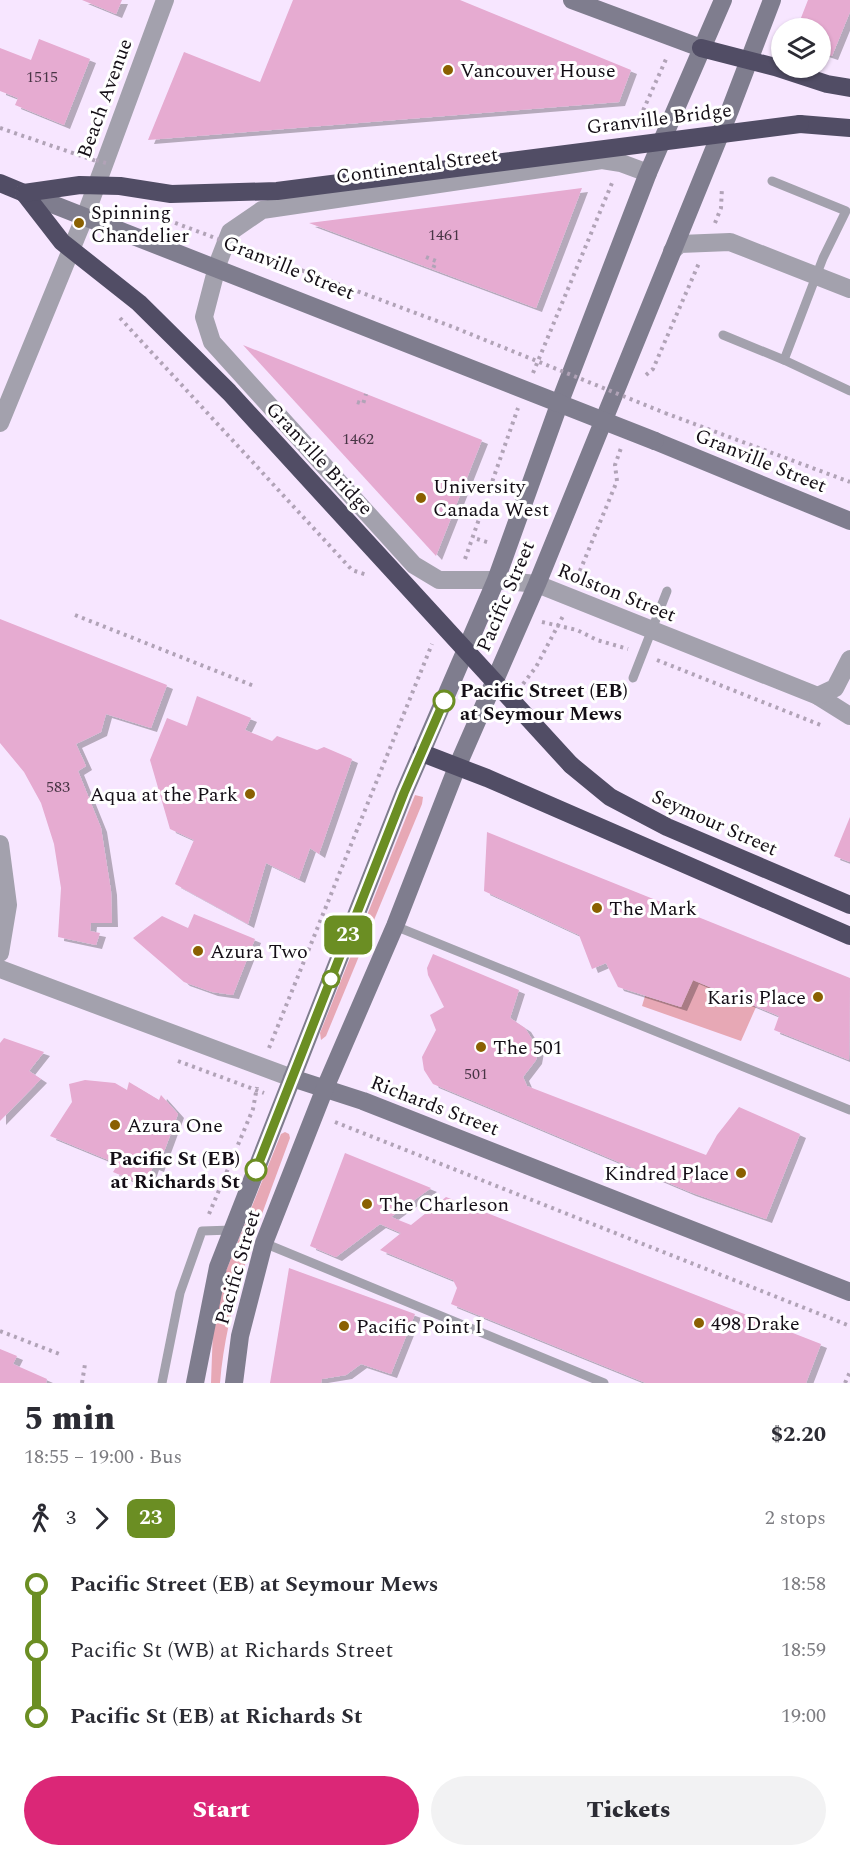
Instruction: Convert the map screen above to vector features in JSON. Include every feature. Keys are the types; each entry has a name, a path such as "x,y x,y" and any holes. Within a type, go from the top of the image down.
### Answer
{"highway":[{"path":"702,48 850,88"},
{"name":"Granville Bridge","path":"24,193 80,185 120,186 171,194 277,191 800,124 850,129"},
{"name":"Granville Bridge","path":"0,183 24,193 62,242 91,261 140,303 229,392 571,765"},
{"path":"422,753 850,936"},
{"name":"Seymour Street","path":"571,765 610,797 667,827 850,905"}],"main road":[{"path":"572,0 702,48"},
{"name":"Pacific Street","path":"195,1383 218,1267 232,1230 422,753 496,580 561,399 648,173 723,0"},
{"name":"Pacific Street","path":"234,1383 240,1336 264,1243 325,1088 395,926 457,767 537,584 772,0"},
{"name":"Granville Bridge","path":"24,193 655,441"},
{"name":"Granville Street","path":"655,441 850,521"},
{"name":"Richards Street","path":"292,1078 363,1101 850,1292"}],"street":[{"name":"Beach Avenue","path":"0,423 87,211 165,0"},
{"name":"Continental Street","path":"218,263 230,232 262,210 602,160 621,163 648,173"},
{"name":"Granville Street","path":"0,176 561,399"},
{"path":"672,251 680,244 730,242 850,289"},
{"name":"Rolston Street","path":"218,263 204,317 212,342 414,565 439,580 496,580 537,584 818,696 850,716"},
{"path":"818,696 835,687 850,659"},
{"path":"0,844 8,905 0,953"},
{"name":"Richards Street","path":"0,969 292,1078"}],"lane":[{"path":"772,181 848,212 816,276 784,360"},
{"path":"723,335 850,391"},
{"path":"633,678 667,591"},
{"path":"395,926 850,1110"},
{"path":"162,1383 180,1293 202,1231 232,1230"},
{"path":"264,1243 604,1383"}],"path":[{"path":"634,130 661,65"},
{"path":"0,128 96,160 108,171"},
{"path":"535,368 621,163"},
{"path":"146,212 453,327 665,413 850,482"},
{"path":"426,257 436,261 433,269"},
{"path":"117,315 352,570 371,577"},
{"path":"357,402 363,404 366,394"},
{"path":"464,566 471,537 519,407"},
{"path":"566,569 574,572"},
{"path":"75,615 254,686"},
{"path":"543,622 577,630 597,640 642,654 823,726"},
{"path":"266,1057 435,635"},
{"path":"202,1231 253,1109 257,1083"},
{"path":"326,1117 362,1134 850,1326"},
{"path":"0,1330 62,1355"},
{"path":"82,1383 85,1364"},
{"path":"845,1383 850,1372"}],"shaded area":[{"path":"415,795 423,797 422,804 326,1036 321,1040 320,1033"},
{"path":"693,980 756,1007 741,1041 642,1006 645,996 681,1007"},
{"path":"285,1132 290,1138 257,1228 238,1289 224,1351 220,1383 211,1383 213,1328 224,1276 281,1134"}],"building":[{"path":"82,0 122,0 116,14"},
{"name":"Vancouver House","path":"293,0 460,0 631,70 619,102 148,140 184,52 260,82"},
{"path":"808,0 850,0 850,12 832,56 831,18 801,18"},
{"path":"39,39 90,59 64,125 15,105 18,98 0,91 0,48 31,60"},
{"path":"582,188 536,308 309,223"},
{"name":"University Canada West","path":"243,345 482,440 436,556"},
{"path":"0,619 167,685 151,728 106,714 101,732 76,744 86,766 78,771 101,828 111,891 112,923 91,923 90,931 100,933 96,945 58,937 61,888 54,844 41,803 24,772 0,743"},
{"name":"Aqua at the Park","path":"197,696 251,718 245,730 272,741 277,736 317,750 324,747 352,759 319,854 310,848 299,879 266,863 248,924 175,884 194,840 170,829 150,760 167,718 187,726"},
{"path":"850,817 850,862 834,856"},
{"name":"The Mark","path":"487,832 850,978 849,1060 774,1030 779,1016 693,980 681,1007 618,987 606,963 592,969 579,935 484,891"},
{"name":"Azura Two","path":"194,914 255,939 233,995 212,992 184,982 133,938 162,916 188,928"},
{"path":"433,954 519,990 510,1018 525,1028 538,1049 536,1060 523,1077 527,1086 706,1155 717,1135 739,1107 800,1134 766,1219 690,1192 433,1084 424,1070 422,1057 436,1030 430,1015 444,1007 428,975 427,968"},
{"path":"4,1038 44,1052 29,1071 41,1079 0,1121 0,1043"},
{"name":"Azura One","path":"85,1080 115,1083 127,1090 129,1082 159,1100 161,1095 178,1114 158,1168 153,1166 149,1178 145,1176 141,1184 113,1172 118,1164 50,1136 72,1102 69,1084"},
{"path":"345,1153 431,1188 391,1217 411,1225 446,1197 821,1344 806,1383 646,1383 451,1304 457,1288 453,1280 380,1250 401,1233 380,1224 336,1257 310,1246"},
{"name":"Pacific Point I","path":"289,1268 415,1314 391,1374 361,1364 346,1375 322,1379 321,1383 270,1383"},
{"path":"0,1349 17,1356 13,1364 47,1379 46,1383 0,1383"}],"bus line":[{"name":"23","path":"256,1170 404,793 444,701"}],"place":[{"name":"Vancouver House","path":"448,70"},
{"name":"Spinning Chandelier","path":"79,223"},
{"name":"University Canada West","path":"421,498"},
{"name":"Pacific Street (EB) at Seymour Mews","path":"444,701"},
{"name":"Aqua at the Park","path":"250,794"},
{"name":"The Mark","path":"597,908"},
{"name":"Azura Two","path":"198,951"},
{"name":"Karis Place","path":"818,997"},
{"name":"The 501","path":"481,1047"},
{"name":"Azura One","path":"115,1125"},
{"name":"Pacific St (EB) at Richards St","path":"256,1170"},
{"name":"Kindred Place","path":"741,1173"},
{"name":"The Charleson","path":"367,1204"},
{"name":"498 Drake","path":"699,1323"},
{"name":"Pacific Point I","path":"344,1326"}]}
